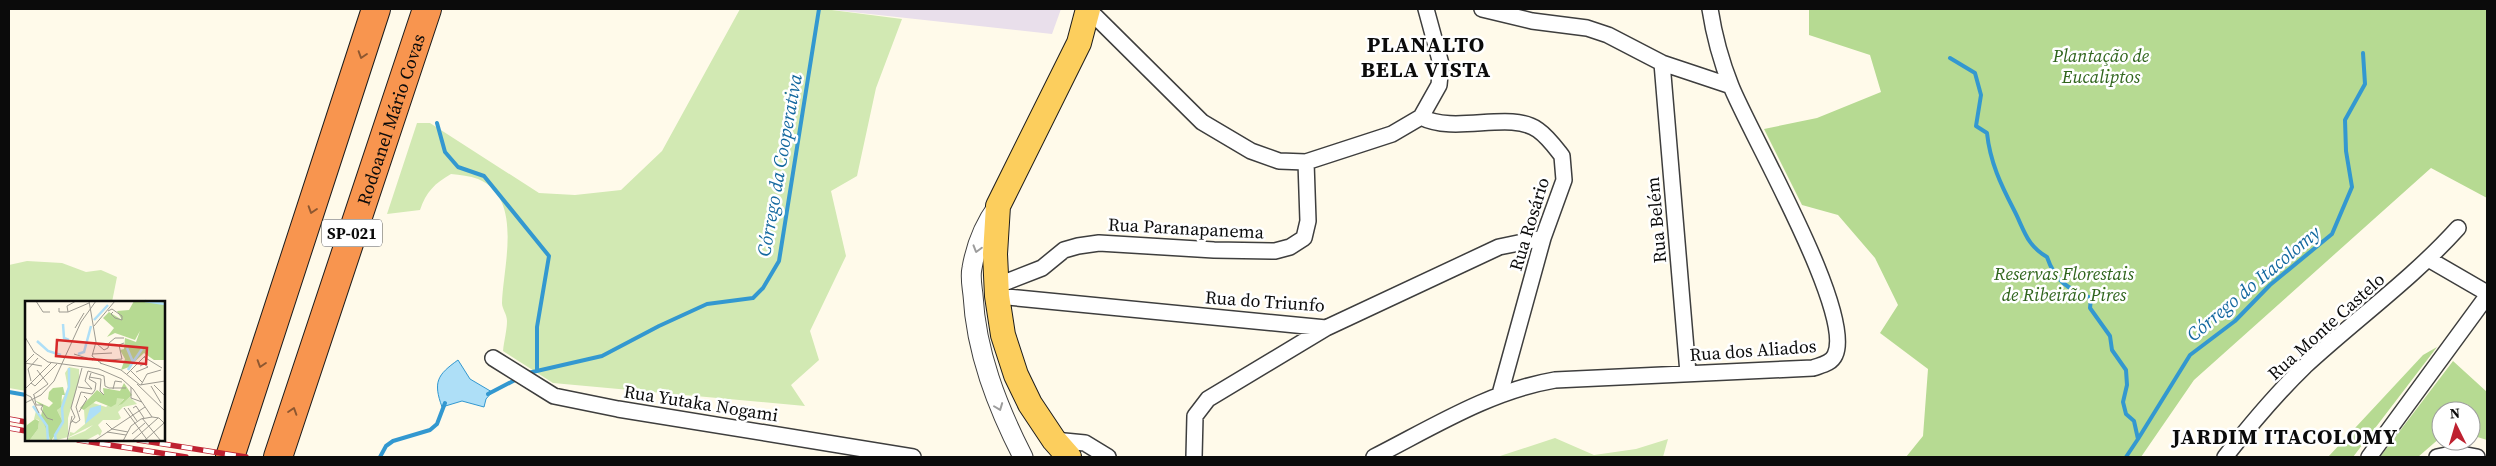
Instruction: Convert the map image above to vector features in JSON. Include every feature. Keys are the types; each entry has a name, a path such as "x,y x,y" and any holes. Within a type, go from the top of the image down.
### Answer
{"highway":[{"name":"SP-021","path":"230,457 376,9"},
{"name":"Rodoanel Mário Covas","path":"278,457 427,9"}],"main road":[{"path":"1061,448 1030,404 1016,375 1003,335 997,291 998,206 1079,43 1088,9"}],"street":[{"path":"1088,9 1202,122 1251,151 1279,162 1306,162 1392,134 1421,117 1439,85 1441,64 1426,9"},
{"path":"1482,9 1532,21 1587,28 1608,35 1662,63 1731,86"},
{"name":"Rua dos Aliados","path":"1374,457 1500,394 1527,385 1555,380 1813,368 1828,363 1835,355 1838,341 1836,322 1821,280 1782,192 1731,86 1714,34 1710,9"},
{"name":"Rua Belém","path":"1662,63 1688,373"},
{"name":"Rua Rosário","path":"1421,117 1431,123 1450,126 1520,123 1537,129 1562,156 1564,180 1543,238 1500,394"},
{"name":"Rua Paranapanema","path":"997,291 1042,268 1064,250 1099,243 1214,250 1275,251 1290,247 1304,238 1308,221 1306,162"},
{"path":"998,206 985,225 976,250 971,271 973,311 981,353 999,408 1023,457"},
{"name":"Rua Monte Castelo","path":"2225,457 2263,409 2306,365 2430,260 2458,228"},
{"name":"Rua do Triunfo","path":"997,291 1326,328 1499,247 1543,238"},
{"path":"2369,457 2487,294 2430,260"},
{"path":"1194,457 1195,416 1208,399 1326,328"},
{"name":"Rua Yutaka Nogami","path":"494,358 529,382 554,396 618,409 913,457"},
{"path":"1061,448 1085,443 1108,457"},
{"path":"2437,457 2456,453 2477,457"}],"shaded area":[{"path":"824,9 1061,9 1052,34"}],"green space":[{"path":"740,9 824,9 902,19 876,88 857,176 831,191 846,256 810,331 819,360 791,385 805,406 553,383 503,351 507,321 502,303 508,234 506,217 501,201 492,188 478,179 451,174 432,189 425,198 420,210 387,214 417,123 430,123 539,193 575,195 621,190 662,151"},
{"name":"Reservas Florestais de Ribeirão Pires","path":"1809,9 2487,9 2487,198 2431,168 2194,380 2141,457 1906,457 1923,436 1928,369 1880,333 1898,305 1875,258 1838,215 1802,205 1764,129 1817,118 1881,92 1870,55 1809,35"},
{"path":"27,261 62,263 86,272 101,270 117,277 112,301 25,301 25,391 9,388 9,265"},
{"path":"2437,347 2353,457 2328,457 2423,355"},
{"path":"2453,361 2487,392 2487,440 2481,438 2481,401 2431,401 2431,446 2418,457 2380,457"},
{"path":"1555,438 1594,455 1636,449 1668,439 1663,457 1497,457"}],"water":[{"path":"458,360 470,379 492,392 486,399 484,407 462,401 442,407 438,391 439,380 445,370"}],"waterway":[{"name":"Córrego da Cooperativa","path":"528,373 602,356 659,326 707,304 753,298 763,288 779,261 819,9"},
{"name":"Córrego do Itacolomy","path":"2138,439 2190,355 2235,321 2270,285 2332,234 2352,187 2346,151 2345,120 2365,84 2363,53"},
{"name":"Córrego do Itacolomy","path":"1950,58 1975,73 1981,95 1976,126 1987,133 1988,144 1997,173 2026,236 2034,247 2047,257 2054,272 2063,283 2091,298 2090,308 2110,336 2112,350 2126,370 2127,385 2123,402 2126,414 2134,421 2138,439 2126,457"},
{"path":"437,123 445,152 458,167 484,176 549,256 537,327 537,371"},
{"path":"488,394 517,379"},
{"path":"9,392 25,395"},
{"path":"380,457 386,446 393,441 430,430 437,424 445,403"}],"railway":[{"path":"9,419 25,422"},
{"path":"9,428 25,431"},
{"path":"84,441 186,457"},
{"path":"144,441 246,457"}],"district":[{"name":"PLANALTO BELA VISTA","path":"1426,56"},
{"name":"JARDIM ITACOLOMY","path":"2285,436"}],"park label":[{"name":"Plantação de Eucaliptos","path":"2101,65"}]}
